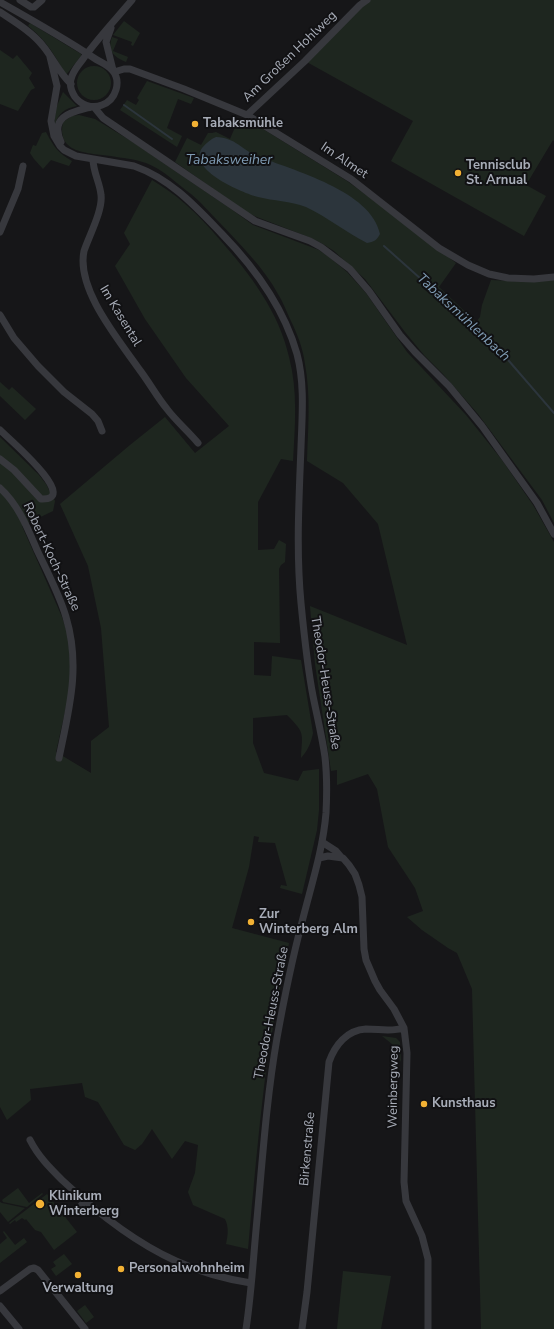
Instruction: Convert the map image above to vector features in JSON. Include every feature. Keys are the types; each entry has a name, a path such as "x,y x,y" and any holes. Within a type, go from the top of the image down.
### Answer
{"street":[{"path":"20,0 34,7 42,0"},
{"path":"132,0 87,53 72,75 71,85 73,94 81,103 93,107 103,118 255,221 310,241 321,247 350,269 369,290 400,335 449,386 482,426 537,503 554,534"},
{"name":"Am Großen Hohlweg","path":"247,115 305,61 360,5 367,0"},
{"path":"0,2 107,65 113,71"},
{"path":"0,12 30,32 45,48 63,77 71,85"},
{"path":"71,154 59,137 58,127 60,121 68,113 104,104 112,97 116,87 117,82 106,42 113,22"},
{"path":"50,57 57,86 51,116 51,127 60,146 71,154"},
{"path":"77,68 87,62 98,61"},
{"name":"Im Almet","path":"113,71 124,69 130,70 184,89 247,115 351,179 439,248 458,260 489,274 508,278 534,279 554,277"},
{"path":"56,96 63,87 71,85"},
{"name":"Theodor-Heuss-Straße","path":"71,154 144,169 162,179 190,200 235,247 263,283 280,313 293,341 298,356 301,373 302,409 298,521 299,582 312,694 325,757 326,812 319,858 294,956 275,1054 266,1123 246,1329"},
{"name":"Im Kasental","path":"93,159 93,167 102,196 100,208 82,257 84,274 88,286 106,322 166,409 198,443"},
{"path":"0,232 18,189 23,166"},
{"path":"0,314 14,338 38,366 64,392 92,414 98,421 102,431"},
{"name":"Robert-Koch-Straße","path":"0,430 38,466 53,487 52,497 48,500 41,499 14,470 0,460"},
{"name":"Robert-Koch-Straße","path":"0,488 12,501 30,534 66,616 71,634 74,667 72,693 59,758"},
{"name":"Weinbergweg","path":"322,842 336,851 355,874 359,885 362,906 364,949 370,972 380,990 397,1013 404,1028 407,1053 404,1182 406,1201 422,1236 428,1259 428,1329"},
{"path":"319,858 328,856 343,858"},
{"name":"Birkenstraße","path":"302,1329 307,1292 329,1062 332,1052 342,1039 349,1034 365,1029 388,1031 404,1028"},
{"path":"30,1140 43,1161 85,1201 135,1237 176,1261 215,1276 251,1283"},
{"path":"76,1211 85,1201"},
{"path":"0,1291 30,1269 34,1268 38,1270 85,1329"},
{"path":"0,1307 19,1329"}],"shaded area":[{"path":"367,0 554,0 554,141 553,140 526,185 546,196 524,236 391,161 413,121 305,61"},
{"path":"124,21 140,33 133,46 131,45 132,42 113,35"},
{"path":"30,23 81,54 66,75 50,48 28,26"},
{"path":"112,37 118,39 113,51 128,57 126,62 115,56 111,50 110,46"},
{"path":"0,50 13,59 17,55 32,73 29,78 35,88 31,90 18,111 0,104"},
{"path":"97,66 104,68 109,73 111,83 109,93 104,98 91,100 84,98 79,93 77,80 79,73 84,68"},
{"path":"147,81 194,98 191,104 178,99 167,128 182,136 177,147 120,110 127,100 136,105 139,100 137,98"},
{"path":"63,92 77,106 62,112 55,126 56,108"},
{"path":"79,115 95,119 131,141 253,225 319,250 347,272 366,293 407,352 466,415 502,460 533,505 554,542 554,1329 481,1329 472,989 457,953 422,930 407,917 423,911 415,888 388,847 377,789 368,774 337,785 337,770 331,771 315,664 310,606 407,645 378,524 343,483 307,461 309,400 303,352 283,303 266,275 243,247 198,200 158,169 137,160 93,154 76,150 69,146 64,140 62,133 63,122 72,116"},
{"path":"239,118 258,126 347,181 456,263 439,287 476,322 480,317 482,305 491,280 529,282 554,280 554,523 542,500 478,414 424,355 365,279 334,251 323,244 248,213 175,162 187,138 201,145 208,133 216,132 230,139"},
{"path":"46,132 56,149 72,161 69,166 51,160 43,169 34,159 30,153 33,145 36,146 42,133"},
{"path":"152,180 189,207 212,230 242,266 262,294 271,309 284,340 294,383 295,409 293,461 281,459 258,502 258,550 274,549 279,540 286,544 285,562 279,569 280,643 254,642 254,675 271,676 272,656 301,660 313,733 309,746 301,758 302,734 287,715 253,718 253,743 264,773 298,781 303,771 319,769 319,810 317,830 302,894 280,888 281,885 287,886 275,843 258,842 259,837 254,836 249,867 232,928 289,943 265,1078 248,1249 226,1244 228,1231 225,1219 193,1205 188,1192 195,1173 198,1145 185,1141 172,1159 152,1129 142,1144 135,1150 124,1145 98,1102 85,1097 82,1083 30,1089 31,1100 7,1120 0,1107 0,437 39,475 46,484 55,501 53,511 22,526 62,617 68,635 70,689 56,752 91,773 91,741 109,727 101,628 88,566 60,504 165,417 195,453 229,426 186,378 145,319 115,266 130,244 124,233"},
{"path":"0,382 9,390 12,387 36,409 25,420 0,396"},
{"path":"382,1036 396,1038 400,1042 401,1062 392,1044"},
{"path":"18,1188 29,1203 42,1193 43,1194 27,1207 3,1202 2,1200"},
{"path":"47,1194 77,1232 54,1250 41,1232 35,1230 26,1219 25,1220 22,1218 16,1222 15,1220 10,1224 9,1223"},
{"path":"0,1202 25,1208 8,1222 0,1212"},
{"path":"4,1231 15,1245 24,1238 27,1242 0,1263 0,1244 7,1238 3,1232"},
{"path":"64,1254 72,1264 56,1276 51,1269 56,1266 53,1262"},
{"path":"343,1271 391,1276 381,1329 337,1329"},
{"path":"85,1305 94,1317 86,1323 77,1311"}],"water":[{"name":"Tabaksweiher","path":"216,137 229,139 257,156 309,175 347,194 362,206 374,219 380,234 379,236 372,242 367,243 306,207 294,203 258,197 230,186 209,172 202,164 199,156 202,148 210,140"}],"waterway":[{"name":"Tabaksmühlenbach","path":"124,105 172,139"},
{"name":"Tabaksmühlenbach","path":"384,246 496,346 554,413"}],"place":[{"name":"Tabaksmühle","path":"195,124"},
{"name":"Tennisclub St. Arnual","path":"458,173"},
{"name":"Zur Winterberg Alm","path":"251,922"},
{"name":"Kunsthaus","path":"424,1104"},
{"name":"Klinikum Winterberg","path":"40,1204"},
{"name":"Personalwohnheim","path":"121,1269"},
{"name":"Verwaltung","path":"78,1275"}]}
